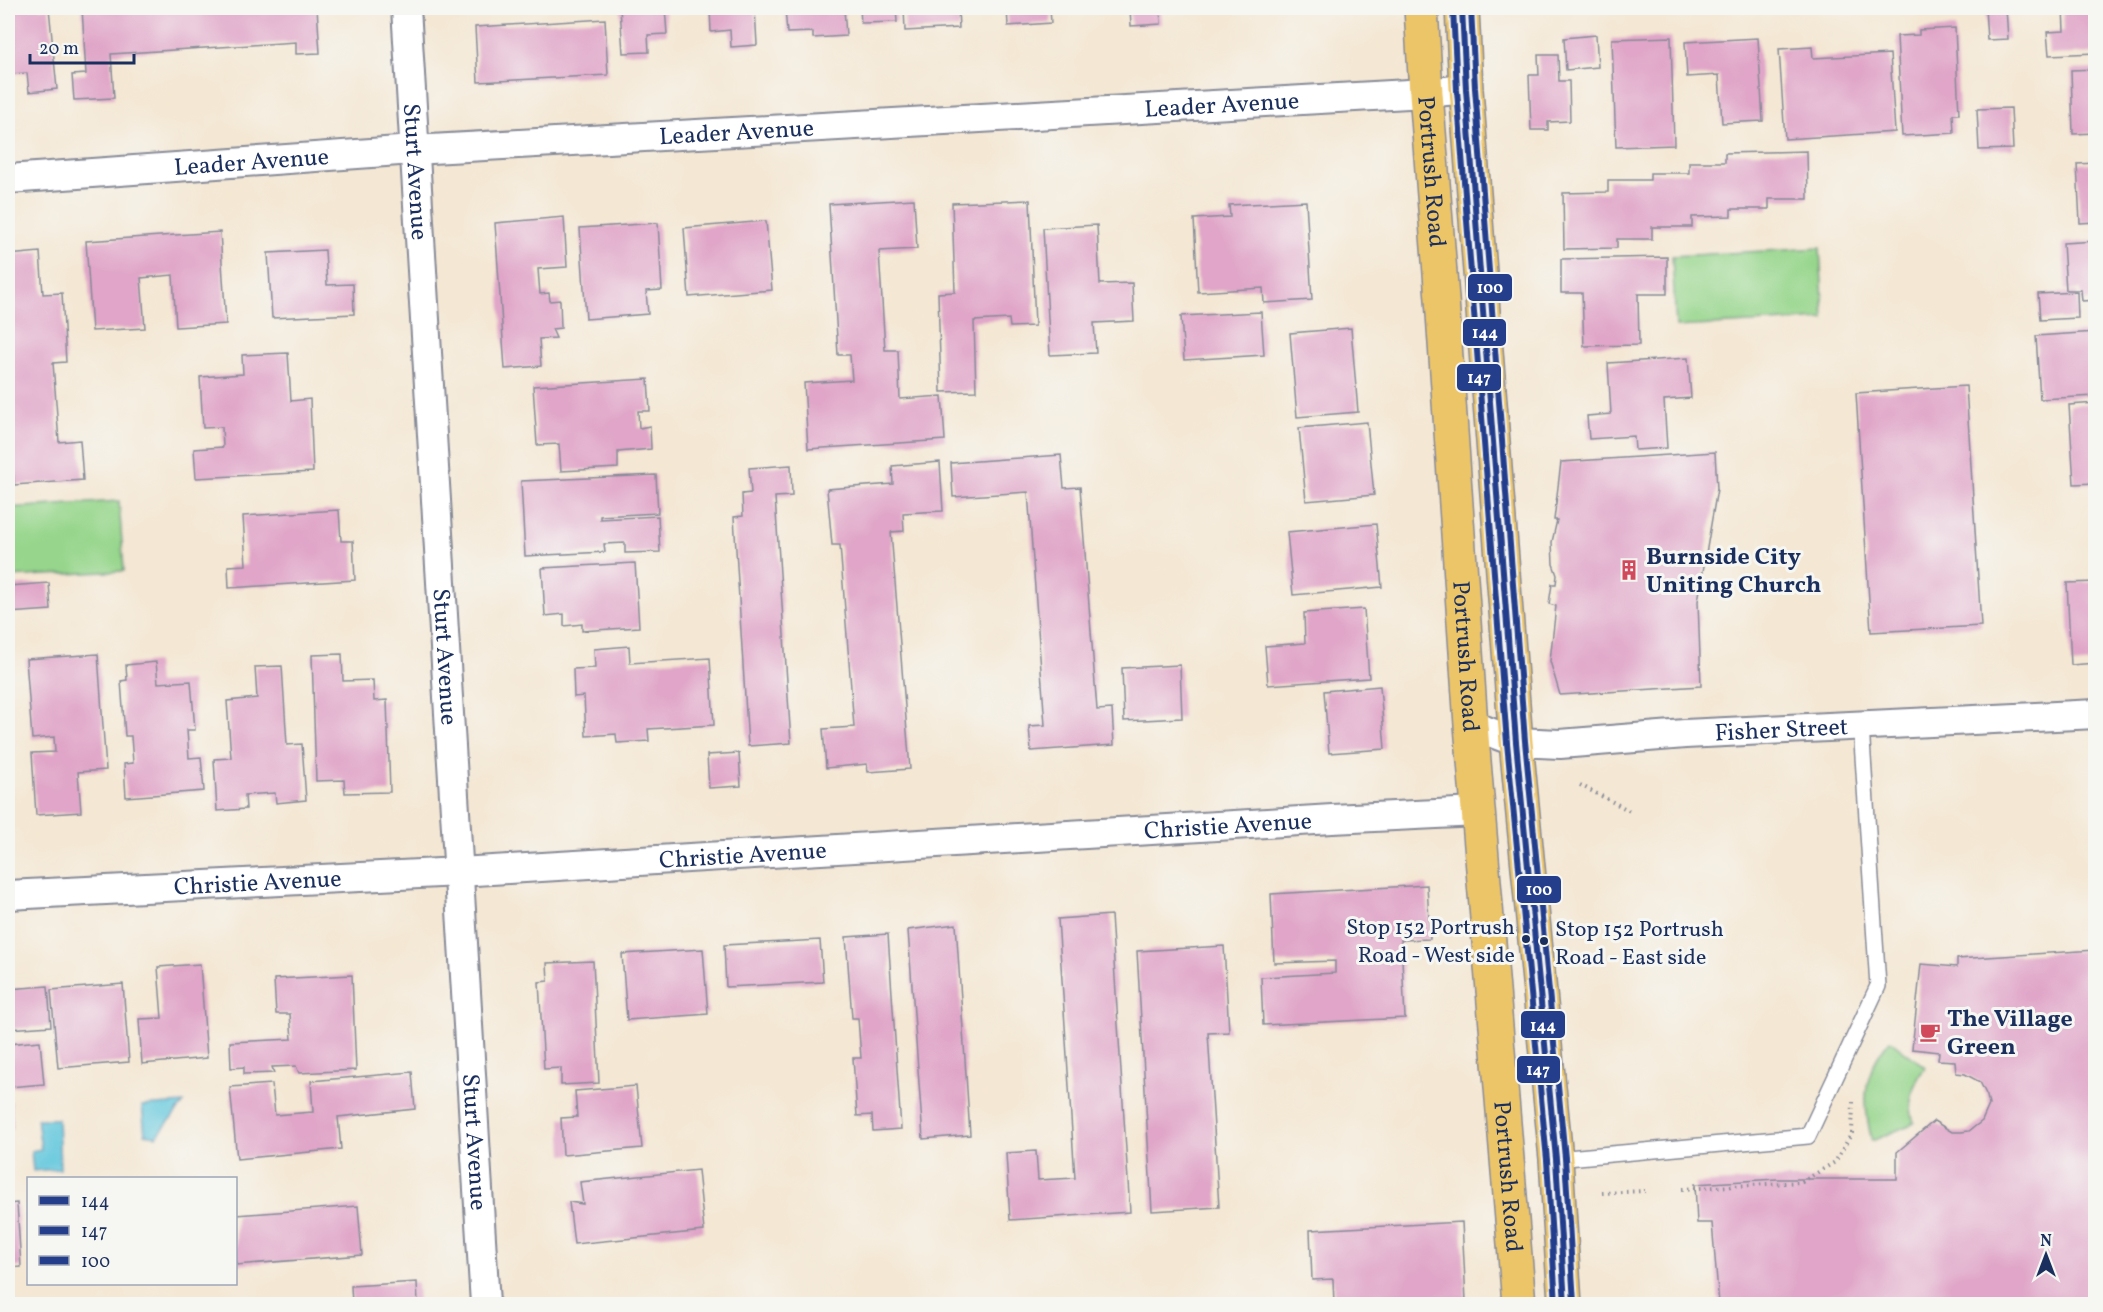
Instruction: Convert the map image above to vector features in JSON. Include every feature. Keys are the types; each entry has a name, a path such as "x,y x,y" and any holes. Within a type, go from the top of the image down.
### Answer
{"highway":[{"name":"Portrush Road","path":"1421,8 1471,725 1519,1305"},
{"name":"Portrush Road","path":"1462,8 1466,89 1516,742 1556,1159 1565,1305"}],"street":[{"name":"Sturt Avenue","path":"406,8 485,1305"},
{"name":"Leader Avenue","path":"8,179 413,150 1466,89"},
{"name":"Fisher Street","path":"1471,725 1516,742 1560,744 1685,734 2096,714"},
{"name":"Christie Avenue","path":"8,895 459,872 1478,812"}],"lane":[{"path":"1556,1159 1808,1136 1878,986 1861,726"}],"path":[{"path":"1580,785 1630,811"},
{"path":"1602,1193 1645,1191"}],"green space":[{"path":"1820,248 1824,319 1676,327 1672,256"},
{"path":"119,501 124,571 8,577 8,508"},
{"path":"1890,1040 1925,1067 1912,1094 1911,1107 1914,1123 1872,1141 1866,1100 1869,1076"}],"water":[{"path":"184,1103 157,1136 145,1134 142,1106"},
{"path":"37,1119 58,1119 60,1169 33,1171 31,1151 41,1149"}],"building":[{"path":"8,8 49,8 57,89 29,92 27,73 8,74"},
{"path":"82,8 317,8 320,53 296,54 296,42 111,54 114,98 74,100 72,75 86,74"},
{"path":"620,8 665,8 667,34 648,35 649,52 623,53"},
{"path":"710,8 755,8 757,45 731,47 730,30 711,32"},
{"path":"785,8 844,8 846,36 813,38 813,32 787,33"},
{"path":"860,8 896,8 897,22 861,23"},
{"path":"904,8 958,8 959,28 905,31"},
{"path":"1007,8 1050,8 1051,23 1008,26"},
{"path":"1130,8 1160,8 1161,24 1131,26"},
{"path":"1985,8 2006,8 2008,39 1987,40"},
{"path":"2063,8 2096,8 2096,53 2049,55 2047,32 2064,31"},
{"path":"605,19 608,75 478,82 475,27"},
{"path":"1955,28 1959,114 1953,114 1954,133 1902,136 1897,36 1919,35 1919,30"},
{"path":"1596,35 1598,67 1566,70 1564,38"},
{"path":"1671,37 1674,145 1616,147 1612,39"},
{"path":"1758,38 1763,121 1722,123 1719,75 1687,77 1685,42"},
{"path":"1812,47 1813,58 1890,54 1895,132 1785,139 1779,49"},
{"path":"1538,55 1558,55 1559,81 1569,81 1570,121 1548,122 1548,130 1531,130 1529,75 1539,75"},
{"path":"2096,69 2096,133 2073,134 2071,70"},
{"path":"2011,108 2013,149 1979,150 1977,109"},
{"path":"1807,151 1808,199 1769,199 1769,209 1731,209 1731,216 1692,217 1692,227 1652,227 1652,239 1617,239 1617,248 1564,249 1563,193 1608,192 1608,180 1650,180 1650,173 1689,173 1689,162 1725,162 1725,153"},
{"path":"2096,163 2096,222 2080,223 2077,164"},
{"path":"914,199 917,249 879,251 885,350 898,350 900,399 942,396 945,440 808,449 804,383 852,380 850,355 838,355 829,204"},
{"path":"1030,200 1035,326 1010,327 1009,319 974,321 976,391 941,392 938,293 955,292 952,203"},
{"path":"1306,201 1312,300 1264,303 1263,288 1198,292 1194,219 1230,217 1229,205"},
{"path":"564,217 567,267 538,269 540,294 549,293 550,301 560,300 561,328 552,329 556,338 539,339 541,366 505,369 495,223"},
{"path":"766,221 772,290 689,297 684,228"},
{"path":"658,223 662,290 646,291 648,314 586,319 580,228"},
{"path":"1097,225 1100,284 1132,283 1134,321 1094,323 1096,353 1050,355 1043,228"},
{"path":"220,232 226,324 176,327 173,275 141,278 145,328 92,331 86,241"},
{"path":"2096,241 2096,300 2082,301 2081,290 2066,290 2063,243"},
{"path":"325,250 327,285 353,284 354,314 272,318 268,253"},
{"path":"40,252 43,294 62,293 66,362 53,363 59,442 80,440 83,480 14,485 13,469 8,470 8,255"},
{"path":"1667,257 1667,294 1638,294 1639,345 1584,346 1582,293 1561,293 1561,259"},
{"path":"2077,292 2078,318 2040,320 2038,294"},
{"path":"1261,312 1264,355 1184,360 1181,316"},
{"path":"1351,328 1358,412 1297,417 1290,333"},
{"path":"2096,332 2096,396 2040,399 2036,336"},
{"path":"288,353 291,401 310,399 313,472 196,478 194,449 223,447 222,427 203,428 200,377 243,374 242,355"},
{"path":"1688,358 1691,398 1664,400 1667,448 1635,450 1634,436 1589,439 1587,416 1611,414 1608,363"},
{"path":"648,379 650,411 638,411 639,428 650,426 651,449 618,452 618,468 561,471 559,444 537,445 533,386"},
{"path":"1966,386 1981,626 1871,632 1856,393"},
{"path":"2096,403 2096,483 2074,484 2069,405"},
{"path":"1367,422 1374,495 1306,501 1299,428"},
{"name":"Burnside City Uniting Church","path":"1715,452 1717,489 1698,601 1701,686 1560,695 1550,661 1556,606 1549,604 1552,584 1556,584 1557,575 1553,564 1552,542 1557,520 1554,520 1561,462"},
{"path":"1061,455 1064,488 1080,487 1097,710 1112,709 1114,745 1031,751 1029,726 1045,725 1028,492 953,497 951,463"},
{"path":"940,462 943,511 903,513 904,531 891,532 910,769 868,772 867,764 826,768 823,729 854,727 840,545 832,545 827,489 893,484 892,466"},
{"path":"791,465 792,496 775,497 791,743 748,746 734,517 743,516 742,494 751,493 749,468"},
{"path":"656,475 658,513 600,516 600,519 658,516 660,552 625,553 625,543 604,544 605,552 525,556 521,481"},
{"path":"339,510 341,541 353,541 355,580 229,588 228,566 246,565 243,516"},
{"path":"1376,524 1382,587 1293,595 1287,532"},
{"path":"635,563 639,627 582,631 582,624 564,626 564,614 545,616 542,568"},
{"path":"2096,582 2096,663 2071,665 2067,583"},
{"path":"49,583 51,610 8,613 8,586"},
{"path":"1364,609 1369,678 1268,685 1265,646 1305,643 1304,613"},
{"path":"629,646 630,663 710,658 714,725 648,729 649,741 617,743 616,734 586,736 584,696 574,697 573,669 595,668 594,649"},
{"path":"98,654 106,770 78,772 81,812 36,815 32,753 55,752 54,737 32,739 26,659"},
{"path":"342,654 343,681 373,680 374,701 387,700 390,792 345,793 344,780 316,781 312,655"},
{"path":"156,662 158,683 191,681 195,730 187,730 189,758 201,757 204,791 126,797 124,764 133,763 131,736 125,736 121,681 127,680 126,665"},
{"path":"1180,665 1182,718 1124,721 1122,668"},
{"path":"282,666 287,745 302,744 306,800 276,803 275,793 245,795 246,809 217,811 214,759 231,758 227,701 257,698 255,667"},
{"path":"1380,686 1385,749 1329,753 1324,691"},
{"path":"739,753 741,786 709,788 707,755"},
{"path":"1427,885 1430,939 1401,940 1405,1018 1263,1025 1261,977 1335,973 1335,961 1274,963 1271,894"},
{"path":"1111,915 1130,1212 1010,1220 1006,1153 1036,1151 1038,1180 1075,1178 1058,919"},
{"path":"956,924 970,1135 923,1139 908,930"},
{"path":"888,934 901,1129 873,1131 872,1115 857,1116 853,1058 861,1058 858,1018 852,1018 846,937"},
{"path":"820,940 823,982 726,987 724,945"},
{"path":"1224,946 1229,1032 1208,1033 1219,1207 1152,1211 1137,951"},
{"path":"703,949 708,1014 627,1020 622,954"},
{"path":"2096,950 2096,1304 1719,1304 1712,1223 1697,1223 1695,1184 1777,1179 1897,1179 1897,1152 1934,1121 1952,1132 1961,1132 1969,1131 1982,1121 1989,1105 1980,1082 1965,1074 1956,1073 1955,1061 1938,1060 1939,1052 1912,1049 1921,964 1957,967 1957,959"},
{"path":"593,961 599,1083 561,1085 561,1068 544,1069 539,982 548,981 547,963"},
{"path":"200,964 207,1058 142,1064 139,1019 162,1018 158,967"},
{"path":"352,975 356,1070 299,1073 296,1066 272,1067 274,1073 244,1074 244,1067 231,1068 230,1042 292,1039 290,1014 276,1014 274,979"},
{"path":"123,984 129,1062 58,1068 51,990"},
{"path":"48,986 51,1026 8,1029 8,989"},
{"path":"40,1041 44,1084 9,1087 8,1044"},
{"path":"412,1072 415,1109 338,1117 341,1149 237,1159 230,1087 272,1084 275,1115 313,1112 311,1081"},
{"path":"636,1086 642,1148 563,1155 561,1118 577,1117 575,1091"},
{"path":"8,1101 11,1101 13,1128 8,1129"},
{"path":"698,1170 704,1231 574,1244 569,1202 583,1204 580,1182"},
{"path":"17,1203 21,1267 8,1268 8,1204"},
{"path":"358,1206 362,1255 237,1265 237,1215"},
{"path":"1462,1222 1466,1301 1334,1304 1333,1279 1312,1280 1310,1230"},
{"path":"417,1282 418,1304 352,1304 351,1286"}],"transit line":[{"name":"147","path":"1453,8 1457,90 1507,743 1547,1160 1556,1304"},
{"name":"144","path":"1462,8 1466,89 1516,742 1556,1159 1565,1304"},
{"name":"100","path":"1471,8 1475,88 1525,741 1565,1158 1574,1303"}],"place":[{"name":"Burnside City Uniting Church","path":"1629,570"},
{"name":"Stop 152 Portrush Road - West side","path":"1526,939"},
{"name":"Stop 152 Portrush Road - East side","path":"1544,941"},
{"name":"The Village Green","path":"1930,1032"}]}
